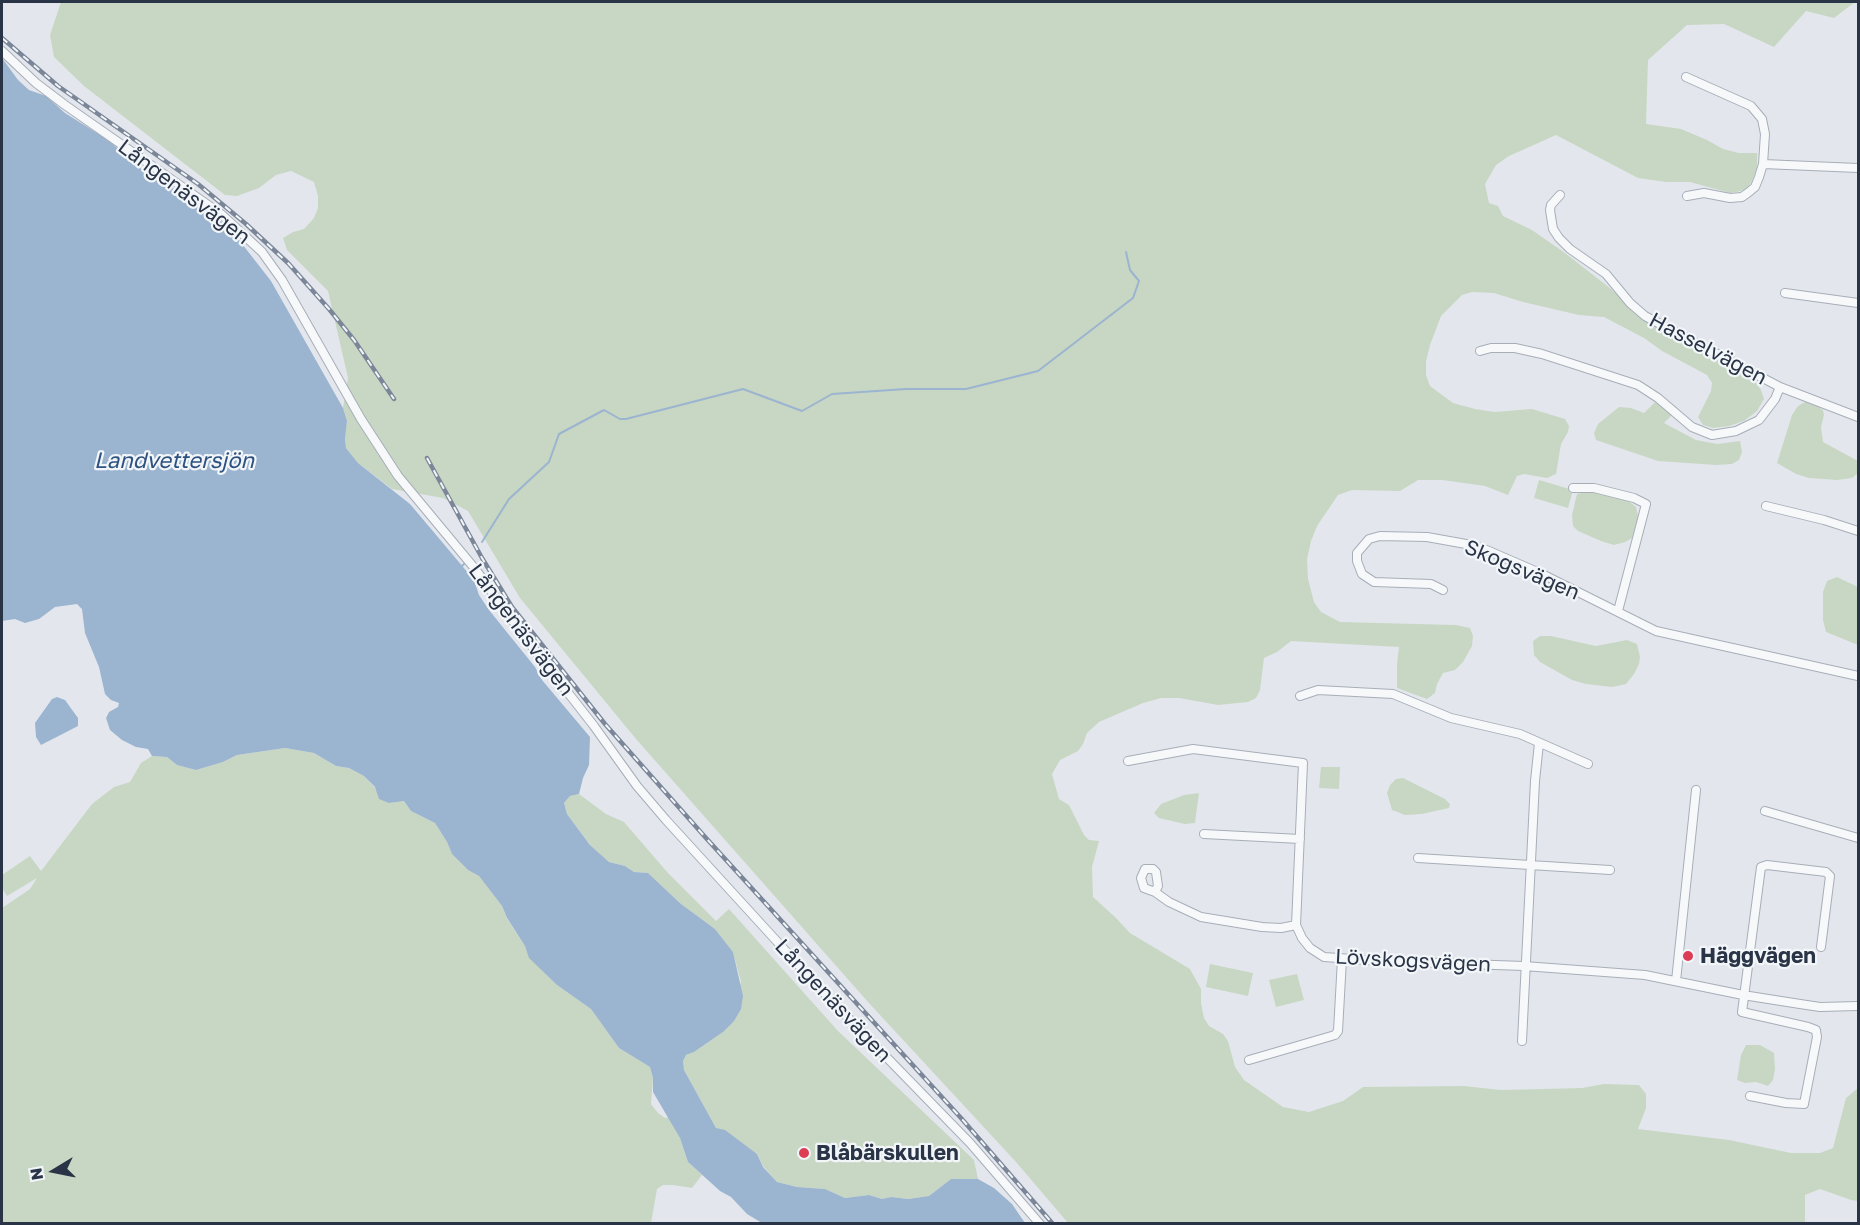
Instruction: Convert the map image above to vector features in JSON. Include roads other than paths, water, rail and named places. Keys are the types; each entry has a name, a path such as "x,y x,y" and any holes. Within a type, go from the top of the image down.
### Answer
{"street":[{"name":"Långenäsvägen","path":"2,51 36,83 65,105 221,214 262,252 282,280 361,419 398,476 476,570 528,643 594,726 637,786 818,986 970,1143 1040,1224"},
{"path":"1686,77 1740,100 1758,113 1762,119 1765,134 1763,164 1755,187 1742,196 1730,198 1704,192 1688,196"},
{"path":"1763,164 1858,168"},
{"name":"Hasselvägen","path":"1560,195 1551,205 1550,210 1553,229 1559,238 1570,249 1606,274 1630,303 1645,316 1780,387 1858,417"},
{"path":"1785,293 1858,303"},
{"path":"1480,351 1491,348 1515,348 1542,354 1638,386 1658,398 1692,427 1712,435 1736,431 1760,420 1775,399 1780,387"},
{"path":"1573,488 1594,488 1634,498 1646,504 1618,611"},
{"path":"1766,506 1824,519 1858,531"},
{"name":"Skogsvägen","path":"1443,590 1431,584 1374,582 1362,574 1357,561 1357,553 1369,539 1380,536 1426,537 1466,544 1482,548 1542,574 1656,631 1858,676"},
{"path":"1300,696 1318,690 1393,694 1451,718 1520,734 1588,764"},
{"path":"1522,1041 1524,966 1539,743"},
{"path":"1128,761 1193,749 1303,763 1296,925 1281,928 1262,927 1201,917 1169,902 1155,892"},
{"path":"1676,981 1696,790"},
{"path":"1765,811 1858,838"},
{"path":"1204,834 1299,839"},
{"path":"1418,858 1610,870"},
{"path":"1750,1096 1804,1104 1817,1037 1816,1030 1808,1027 1742,1012 1760,870 1764,866 1826,872 1830,876 1821,947"},
{"name":"Lövskogsvägen","path":"1296,925 1302,938 1315,952 1324,957 1524,966 1645,975 1743,995 1820,1007 1858,1006"},
{"path":"1249,1060 1335,1035 1338,1031 1342,959"}],"water":[{"name":"Landvettersjön","path":"2,58 18,80 29,90 46,96 65,113 108,140 153,179 166,183 183,196 190,197 232,231 271,281 343,408 347,421 346,448 358,463 410,504 474,580 479,595 489,610 535,667 542,680 590,737 589,765 579,794 570,796 564,803 567,814 590,845 609,862 625,866 634,872 648,873 681,904 715,929 733,952 743,996 741,1009 734,1021 723,1032 686,1055 683,1061 684,1070 716,1128 725,1130 757,1154 763,1167 777,1182 797,1187 825,1189 845,1198 869,1195 882,1199 891,1197 908,1199 929,1196 951,1179 978,1179 994,1188 1012,1204 1025,1223 762,1223 747,1214 731,1197 720,1191 688,1162 680,1138 653,1092 650,1067 619,1048 591,1009 557,985 529,958 525,946 502,906 479,876 468,870 452,854 435,823 411,811 404,801 389,803 379,799 375,787 364,776 349,768 336,766 314,753 285,748 237,755 196,770 177,765 167,757 152,756 148,749 136,747 122,740 110,730 106,718 109,712 118,707 119,703 111,700 105,694 99,667 85,633 82,609 77,604 55,607 39,619 25,623 15,619 2,621"},
{"path":"57,697 65,700 78,718 78,726 41,745 36,737 35,723 52,699"}],"waterway":[{"path":"482,542 509,499 549,462 559,434 604,410 620,419 626,419 743,389 802,411 832,394 906,389 966,389 1038,371 1133,298 1139,281 1130,270 1126,252"}],"railway":[{"path":"2,38 58,86 198,184 246,224 288,263 329,309 354,340 394,399"},
{"path":"427,458 512,607 605,724 961,1118 1053,1224"}],"place":[{"name":"Häggvägen","path":"1688,956"},
{"name":"Blåbärskullen","path":"804,1153"}]}
